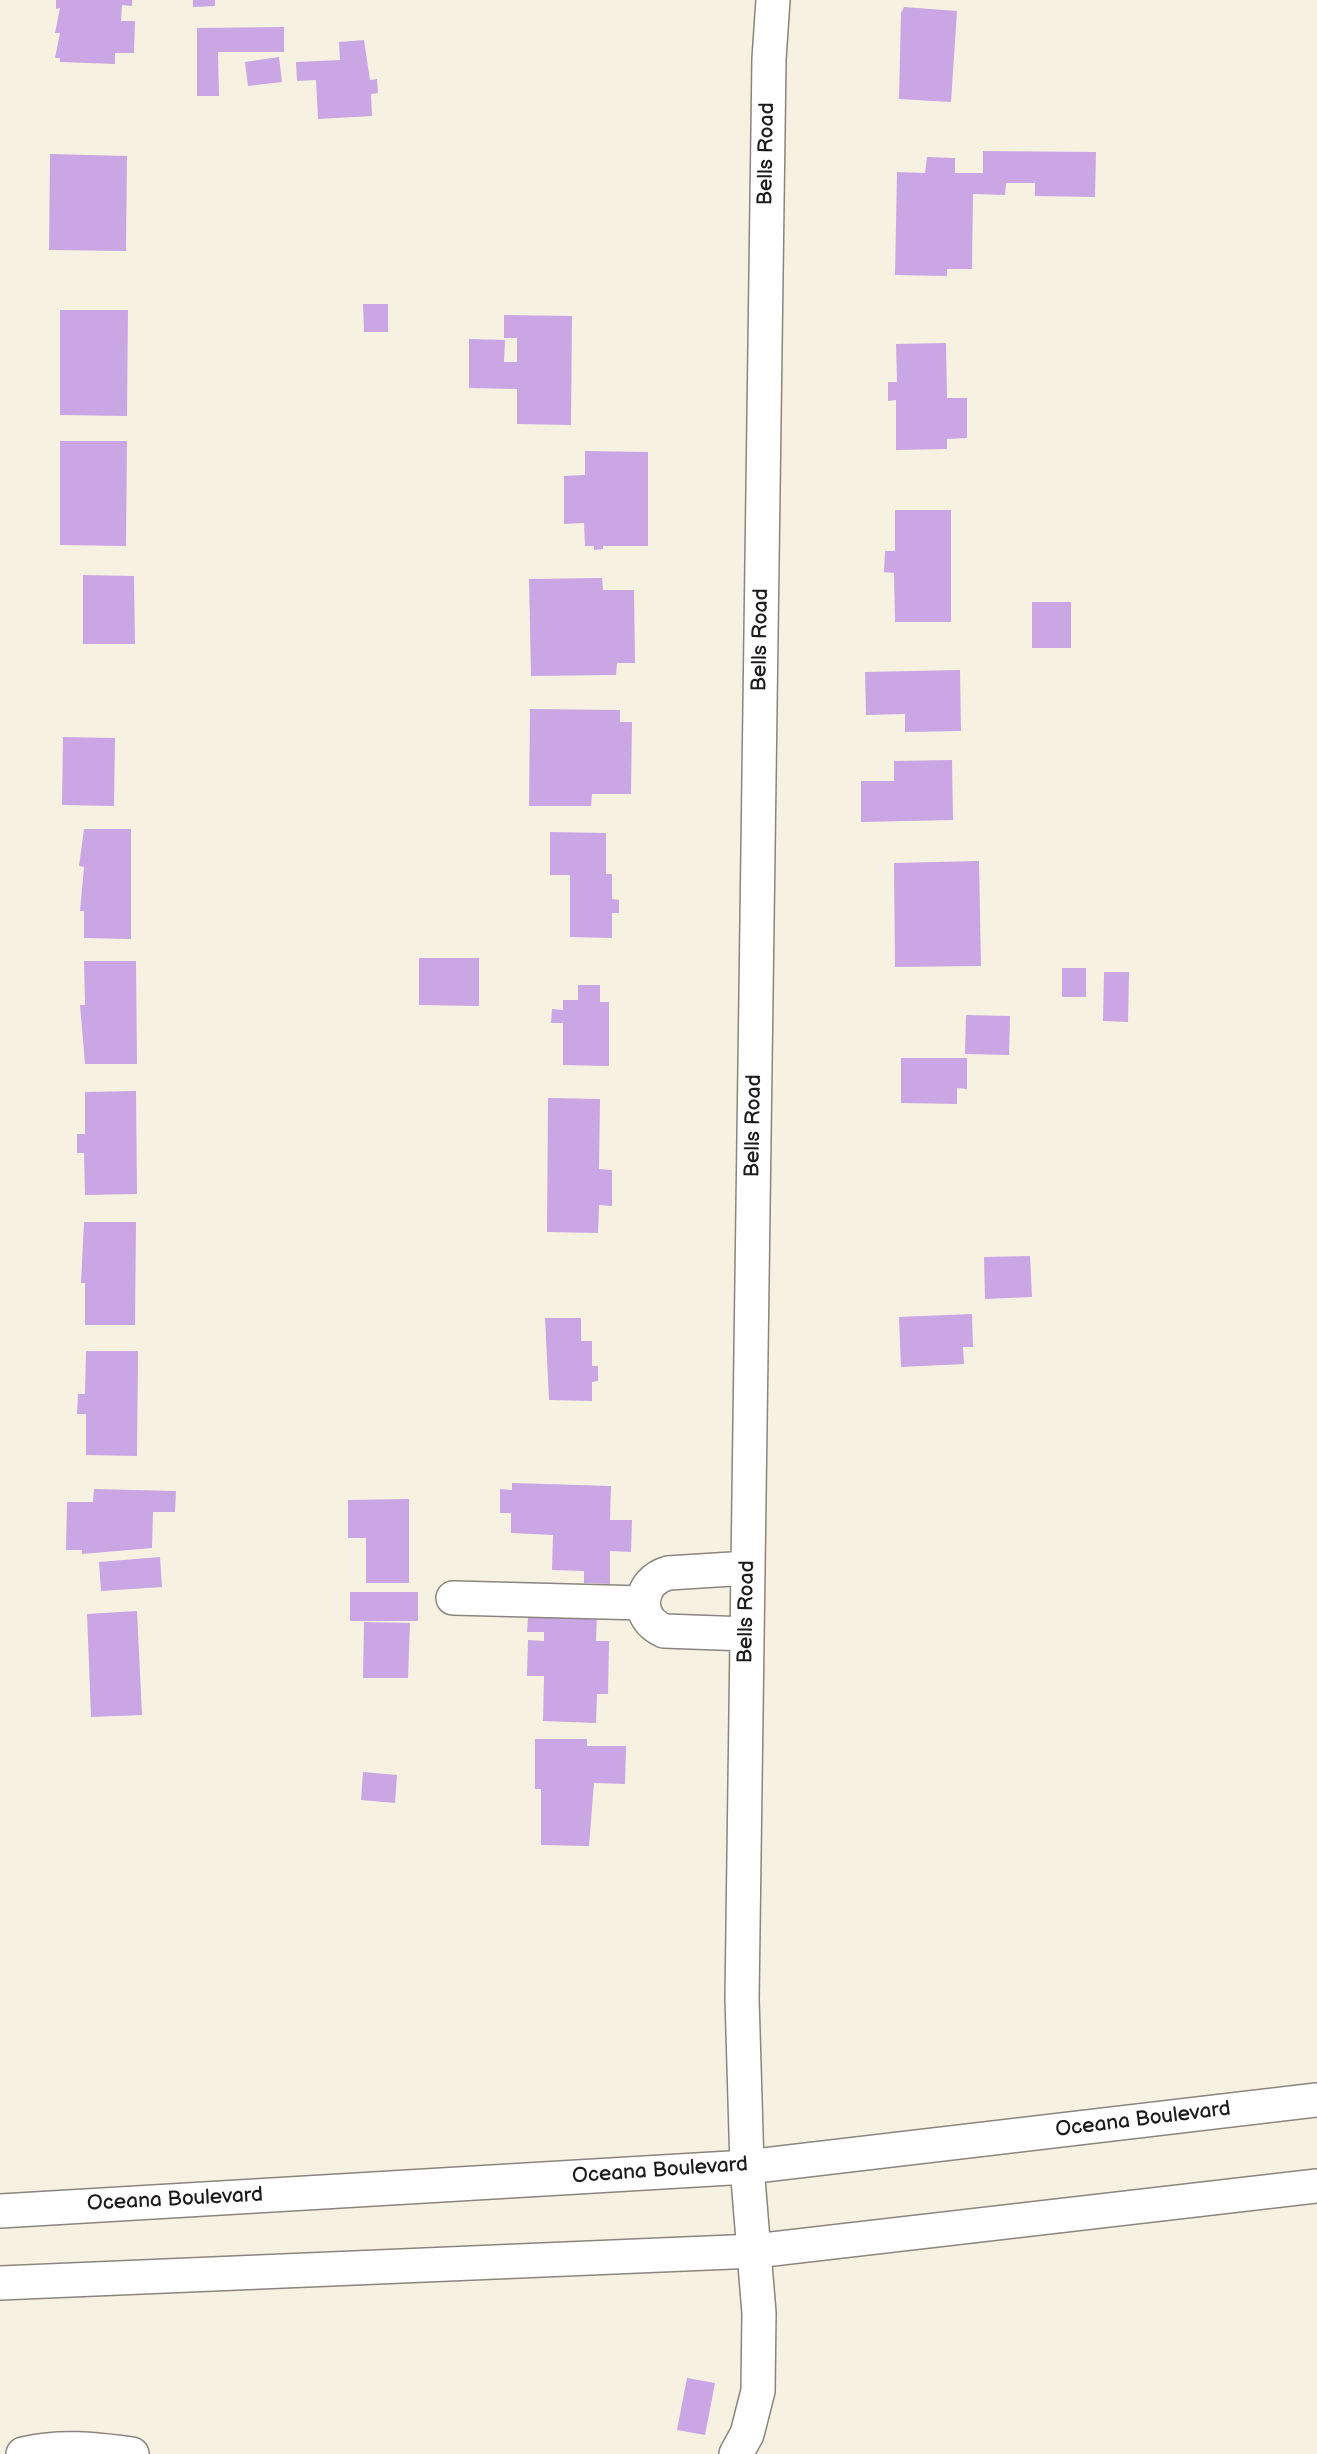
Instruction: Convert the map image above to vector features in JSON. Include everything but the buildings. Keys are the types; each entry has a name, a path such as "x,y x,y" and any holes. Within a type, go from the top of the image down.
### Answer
{"main road":[{"name":"Bells Road","path":"736,2454 747,2434 758,2391 759,2313 747,2167 742,1998 769,59 772,0"},
{"path":"747,1634 664,1631 652,1626 645,1617 643,1603 649,1586 659,1575 748,1568"},
{"path":"453,1598 643,1603"},
{"name":"Oceana Boulevard","path":"0,2211 747,2167 1317,2100"},
{"path":"0,2283 755,2251 1317,2186"},
{"path":"23,2454 43,2449 88,2448 132,2454"}]}
